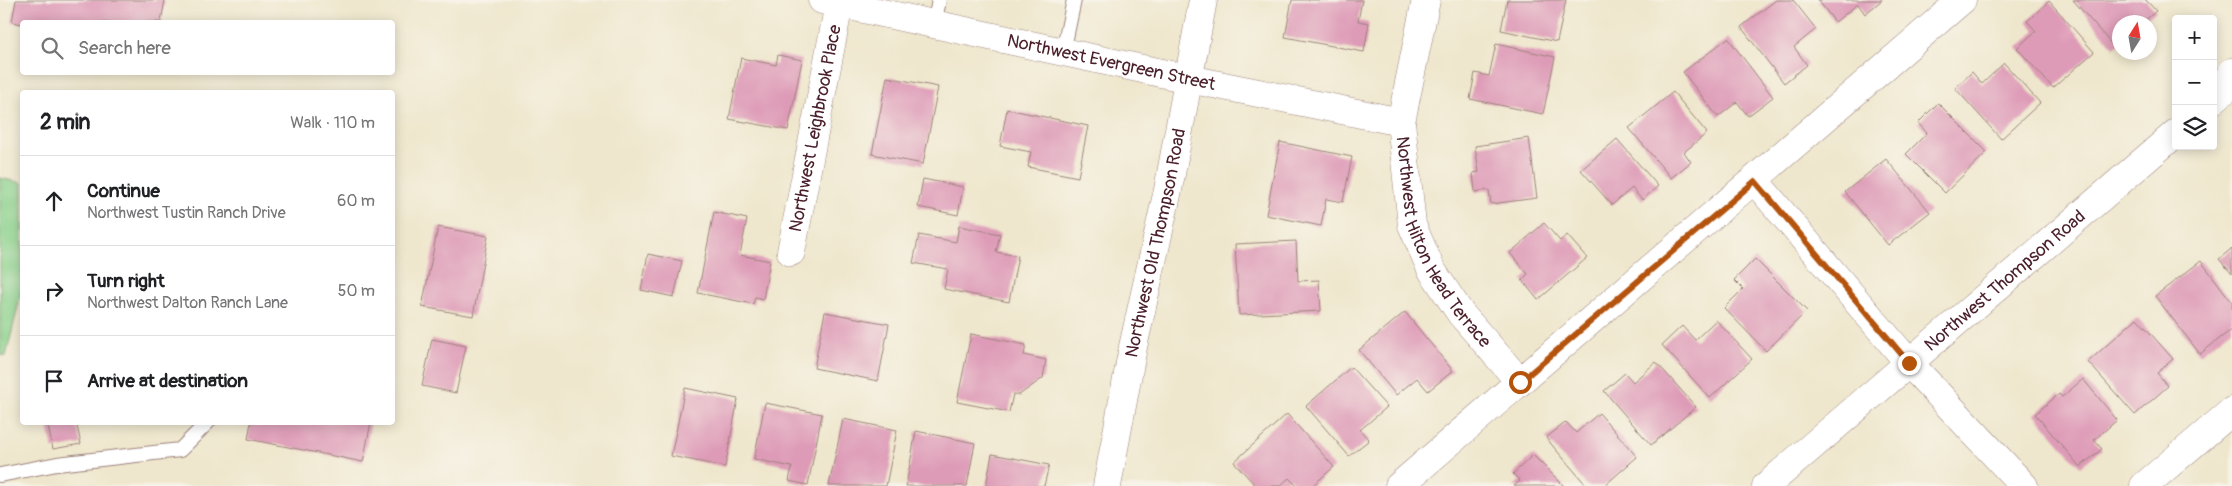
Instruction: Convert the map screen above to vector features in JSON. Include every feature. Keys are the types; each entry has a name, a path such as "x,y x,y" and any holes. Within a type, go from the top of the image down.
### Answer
{"street":[{"name":"Northwest Old Thompson Road","path":"1107,486 1133,347 1168,190 1203,0"},
{"name":"Northwest Hilton Head Terrace","path":"1426,0 1401,122 1412,225 1431,269 1461,314 1520,382"},
{"path":"1399,486 1755,181 1962,0"},
{"name":"Northwest Evergreen Street","path":"831,2 937,12 1063,52 1189,80 1401,122"},
{"name":"Northwest Leighbrook Place","path":"791,252 831,2"},
{"name":"Northwest Thompson Road","path":"1766,486 2172,136"},
{"path":"1755,181 1909,363 2024,486"},
{"path":"2144,486 2232,411"}],"lane":[{"path":"1063,52 1074,0"},
{"path":"0,475 57,464 180,450 205,425"}],"green space":[{"path":"0,178 20,183 20,298 6,356 0,355"}],"building":[{"path":"16,0 165,0 161,20 20,20 20,24 12,22"},
{"path":"1292,0 1362,0 1358,21 1369,23 1364,52 1285,37"},
{"path":"1507,0 1566,0 1557,42 1501,30"},
{"path":"1776,0 1793,0 1816,29 1794,47 1807,65 1784,83 1741,27"},
{"path":"1818,0 1882,0 1865,14 1858,4 1835,22"},
{"path":"2073,0 2146,0 2156,11 2151,15 2112,15 2112,45"},
{"path":"2049,1 2094,52 2053,88 2017,48 2036,31 2027,21"},
{"path":"1728,38 1773,97 1748,116 1737,102 1718,117 1683,72"},
{"path":"1496,44 1555,57 1543,114 1470,99 1475,73 1489,76"},
{"path":"778,55 802,60 788,130 729,119 741,58 776,65"},
{"path":"2004,63 2040,103 2001,139 1955,88 1972,72 1982,84"},
{"path":"887,77 938,87 923,164 872,154"},
{"path":"1673,92 1707,133 1684,152 1691,162 1671,178 1629,128"},
{"path":"1938,103 1987,152 1945,193 1906,154 1927,133 1918,123"},
{"path":"1007,109 1088,126 1078,177 1028,167 1031,152 1000,146"},
{"path":"1529,138 1537,198 1491,204 1489,190 1475,192 1473,173 1479,172 1475,146"},
{"path":"1617,139 1658,186 1642,200 1632,188 1612,205 1581,170"},
{"path":"1280,142 1352,157 1343,202 1326,199 1321,226 1266,215"},
{"path":"1886,159 1930,212 1888,245 1845,192"},
{"path":"923,179 963,187 958,215 918,207"},
{"path":"714,212 747,219 740,255 770,261 763,299 755,297 753,304 698,293"},
{"path":"1544,223 1560,241 1567,235 1587,258 1538,300 1522,280 1528,274 1510,253"},
{"path":"959,226 1000,234 996,252 1018,256 1009,302 944,289 948,269 913,263 919,235 956,242"},
{"path":"438,227 488,236 473,316 422,307"},
{"path":"1296,241 1298,281 1319,280 1321,311 1239,315 1235,244"},
{"path":"2232,248 2232,274 2219,259"},
{"path":"648,254 682,261 674,297 641,290"},
{"path":"1755,259 1807,311 1766,351 1724,308 1743,289 1734,280"},
{"path":"2201,261 2232,302 2232,329 2200,354 2155,296"},
{"path":"825,312 889,324 878,381 814,368"},
{"path":"1405,312 1453,371 1428,391 1417,378 1396,395 1359,350"},
{"path":"2137,318 2173,359 2157,373 2168,386 2135,415 2088,362"},
{"path":"1716,320 1752,359 1710,398 1662,345 1682,326 1695,340"},
{"path":"971,334 1026,345 1024,355 1046,360 1043,378 1019,395 1013,394 1009,412 957,402"},
{"path":"432,339 466,346 456,393 422,386"},
{"path":"1656,362 1696,407 1651,445 1604,391 1625,373 1633,382"},
{"path":"1351,367 1387,407 1360,430 1369,440 1349,456 1306,406"},
{"path":"2083,379 2117,420 2094,440 2102,449 2080,467 2035,414 2059,394 2062,397"},
{"path":"685,388 738,399 725,467 671,456"},
{"path":"765,403 822,414 808,485 789,481 792,467 754,459"},
{"path":"1599,413 1637,457 1604,486 1587,486 1546,438 1566,422 1576,433"},
{"path":"1287,414 1334,467 1312,486 1297,486 1289,478 1280,486 1256,486 1234,462"},
{"path":"843,419 897,430 886,486 829,486"},
{"path":"48,425 77,425 81,444 53,449"},
{"path":"250,425 370,425 363,462 248,439"},
{"path":"916,431 975,443 967,486 906,486"},
{"path":"992,454 1049,465 1044,486 986,486"},
{"path":"1533,455 1564,486 1514,486 1520,481 1513,474"}],"route":[{"path":"1520,382 1755,181 1909,363"}]}
